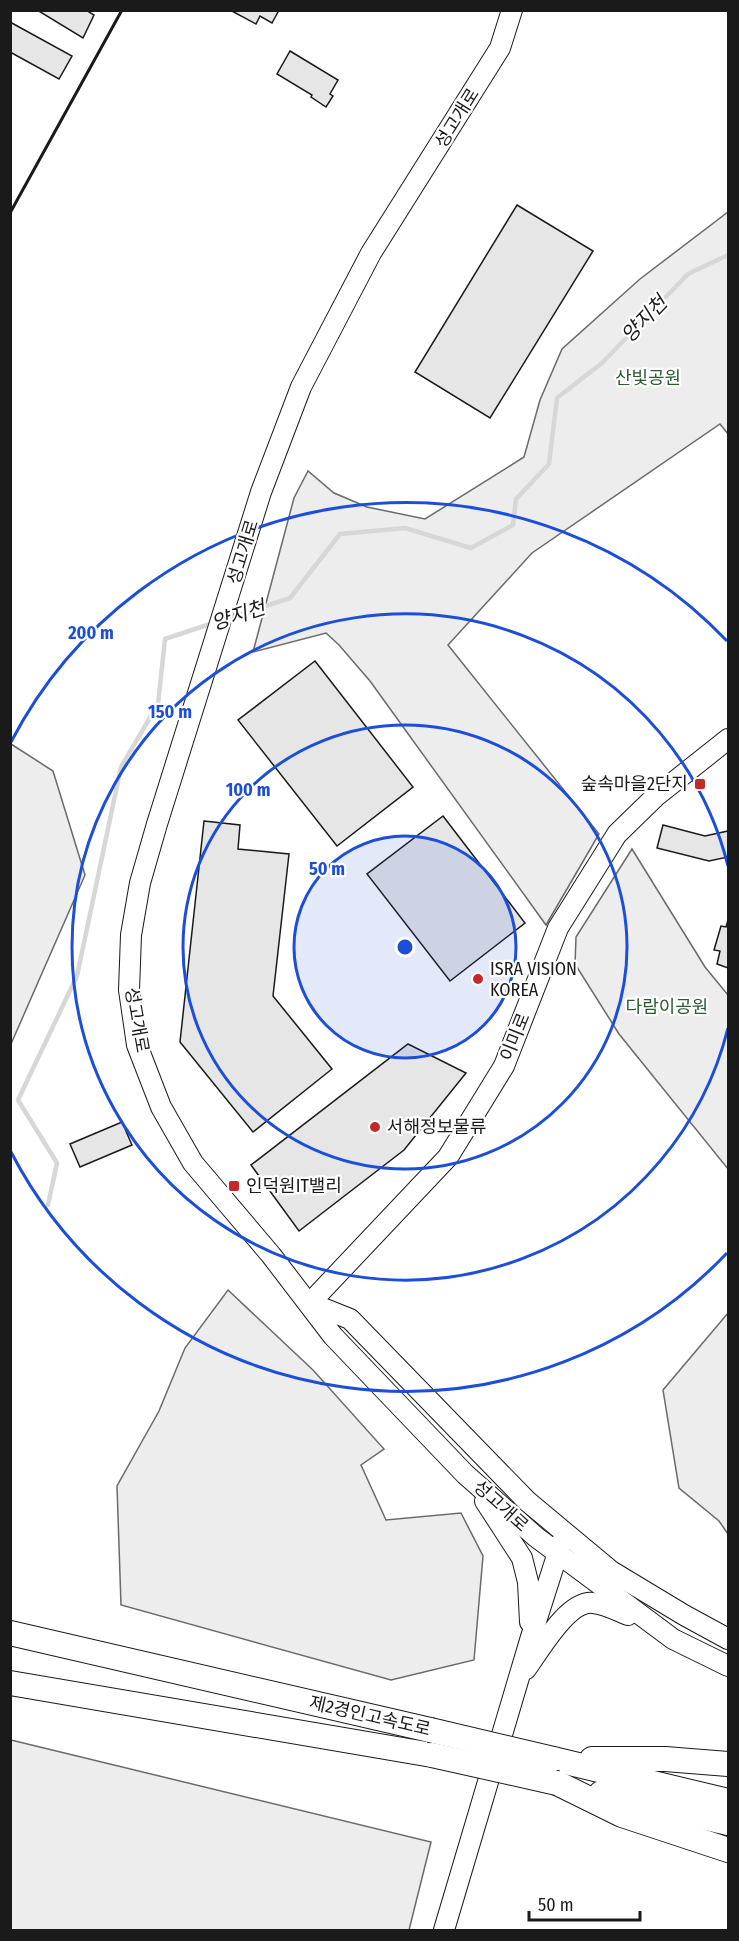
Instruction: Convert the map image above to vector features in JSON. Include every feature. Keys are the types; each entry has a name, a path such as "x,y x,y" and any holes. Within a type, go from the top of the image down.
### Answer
{"highway":[{"name":"제2경인고속도로","path":"10,1633 729,1801"},
{"name":"제2경인고속도로","path":"10,1683 432,1755 729,1823"},
{"path":"553,1760 665,1759 729,1764"},
{"path":"557,1783 622,1815 729,1850"}],"street":[{"name":"성고개로","path":"512,10 500,48 371,253 302,387 261,492 140,883 131,935 129,990 137,1045 161,1107 193,1163 310,1303 333,1336 466,1474 536,1537 673,1639 729,1666"},
{"name":"이미로","path":"310,1303 448,1157 504,1066 558,928 617,834 655,797 729,739"},
{"name":"성고개로","path":"310,1303 350,1319 527,1501 611,1571 729,1639"},
{"path":"466,1474 522,1558 528,1582 531,1637"},
{"path":"444,1930 564,1532"},
{"path":"519,1678 562,1620 579,1605 596,1603 651,1624"}],"shaded area":[{"name":"산빛공원","path":"728,212 728,434 720,424 532,553 448,645 599,834 546,925 370,681 339,645 326,633 253,652 294,498 308,471 334,493 367,507 425,519 524,457 540,400 562,349 640,279"},
{"path":"11,744 53,771 85,875 11,1044"},
{"name":"다람이공원","path":"632,849 705,967 728,995 728,1169 619,1034 575,964 576,937"},
{"path":"228,1290 313,1370 384,1449 361,1465 386,1520 461,1513 483,1556 474,1660 391,1680 121,1605 117,1486 159,1411 185,1348"},
{"path":"728,1313 728,1534 719,1521 679,1488 663,1390"},
{"path":"11,1740 431,1842 409,1930 11,1930"}],"building":[{"path":"37,10 86,10 94,15 83,38"},
{"path":"230,10 279,10 272,23 260,16 256,24"},
{"path":"10,22 72,56 59,79 10,52"},
{"path":"290,51 338,80 330,94 333,96 326,107 311,97 312,95 277,74"},
{"path":"517,205 593,251 490,418 415,372"},
{"path":"315,661 413,787 337,846 238,720"},
{"path":"443,816 525,923 450,981 367,874"},
{"path":"204,821 240,825 238,849 289,854 273,996 332,1069 253,1132 180,1042"},
{"path":"663,825 705,836 728,831 728,857 709,861 657,848"},
{"path":"728,920 728,968 717,964 720,951 714,950 721,926 726,927"},
{"path":"408,1044 466,1073 404,1150 299,1231 251,1165"},
{"path":"122,1122 132,1145 80,1167 70,1144"}],"waterway":[{"name":"양지천","path":"227,619 290,598 340,534 405,528 471,548 513,525 516,499 549,464 557,398 602,363 688,274 728,255"},
{"name":"양지천","path":"48,1205 57,1163 18,1100 77,976 121,767 158,704 165,639 213,623"}],"wall":[{"path":"10,213 122,10"}],"place":[{"name":"숲속마을2단지","path":"700,784"},
{"name":"ISRA VISION KOREA","path":"478,979"},
{"name":"서해정보물류","path":"375,1127"},
{"name":"인덕원IT밸리","path":"234,1186"}]}
